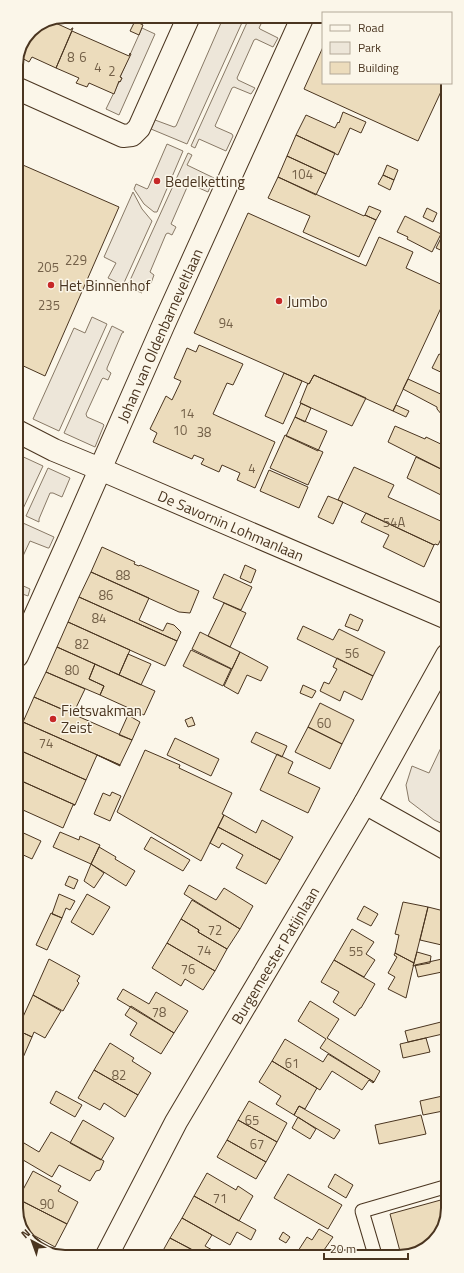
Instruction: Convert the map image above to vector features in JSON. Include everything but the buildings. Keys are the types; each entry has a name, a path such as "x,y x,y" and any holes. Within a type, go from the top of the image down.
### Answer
{"street":[{"path":"23,91 123,136 132,135 139,128 186,23"},
{"name":"Johan van Oldenbarneveltlaan","path":"23,643 166,319 301,23"},
{"name":"De Savornin Lohmanlaan","path":"23,434 54,450 100,468 441,615"},
{"name":"Burgemeester Patijnlaan","path":"110,1250 176,1122 365,803 441,666"},
{"path":"365,803 441,845"}],"lane":[{"path":"373,1250 362,1211 441,1188"}],"green space":[{"path":"221,23 242,23 187,144 151,129 155,120 174,127 176,126"},
{"path":"247,23 262,23 259,28 260,29 278,38 273,47 256,39 254,40 237,78 238,80 255,88 251,94 234,87 232,88 215,126 232,134 233,136 226,151 199,139 195,148 191,146"},
{"path":"142,28 155,34 119,115 106,109 122,78 120,77"},
{"path":"167,144 183,151 157,212 154,212 144,204 134,189 136,184 147,189 148,188"},
{"path":"188,153 192,155 187,165 214,178 208,192 190,184 188,185 171,224 176,227 172,235 168,233 166,234 150,272 154,275 151,283 147,281 145,282 141,292 142,293 127,287"},
{"path":"133,192 142,209 152,221 123,285 108,278 116,263 104,257"},
{"path":"92,317 107,324 59,431 33,419 74,328 85,333"},
{"path":"112,326 124,332 122,333 107,368 107,370 111,373 108,380 102,379 86,414 87,417 104,425 95,447 64,433"},
{"path":"23,457 43,466 23,509"},
{"path":"48,468 70,478 62,497 50,493 39,522 26,516"},
{"path":"23,523 54,537 49,548 30,541 23,556"},
{"path":"23,586 30,589 28,596 23,594"},
{"path":"441,748 441,823 434,820 409,801 406,785 412,766 429,773"}],"place":[{"name":"Bedelketting","path":"157,181"},
{"name":"Het Binnenhof","path":"51,285"},
{"name":"Jumbo","path":"279,301"},
{"name":"Fietsvakman Zeist","path":"53,719"}]}
